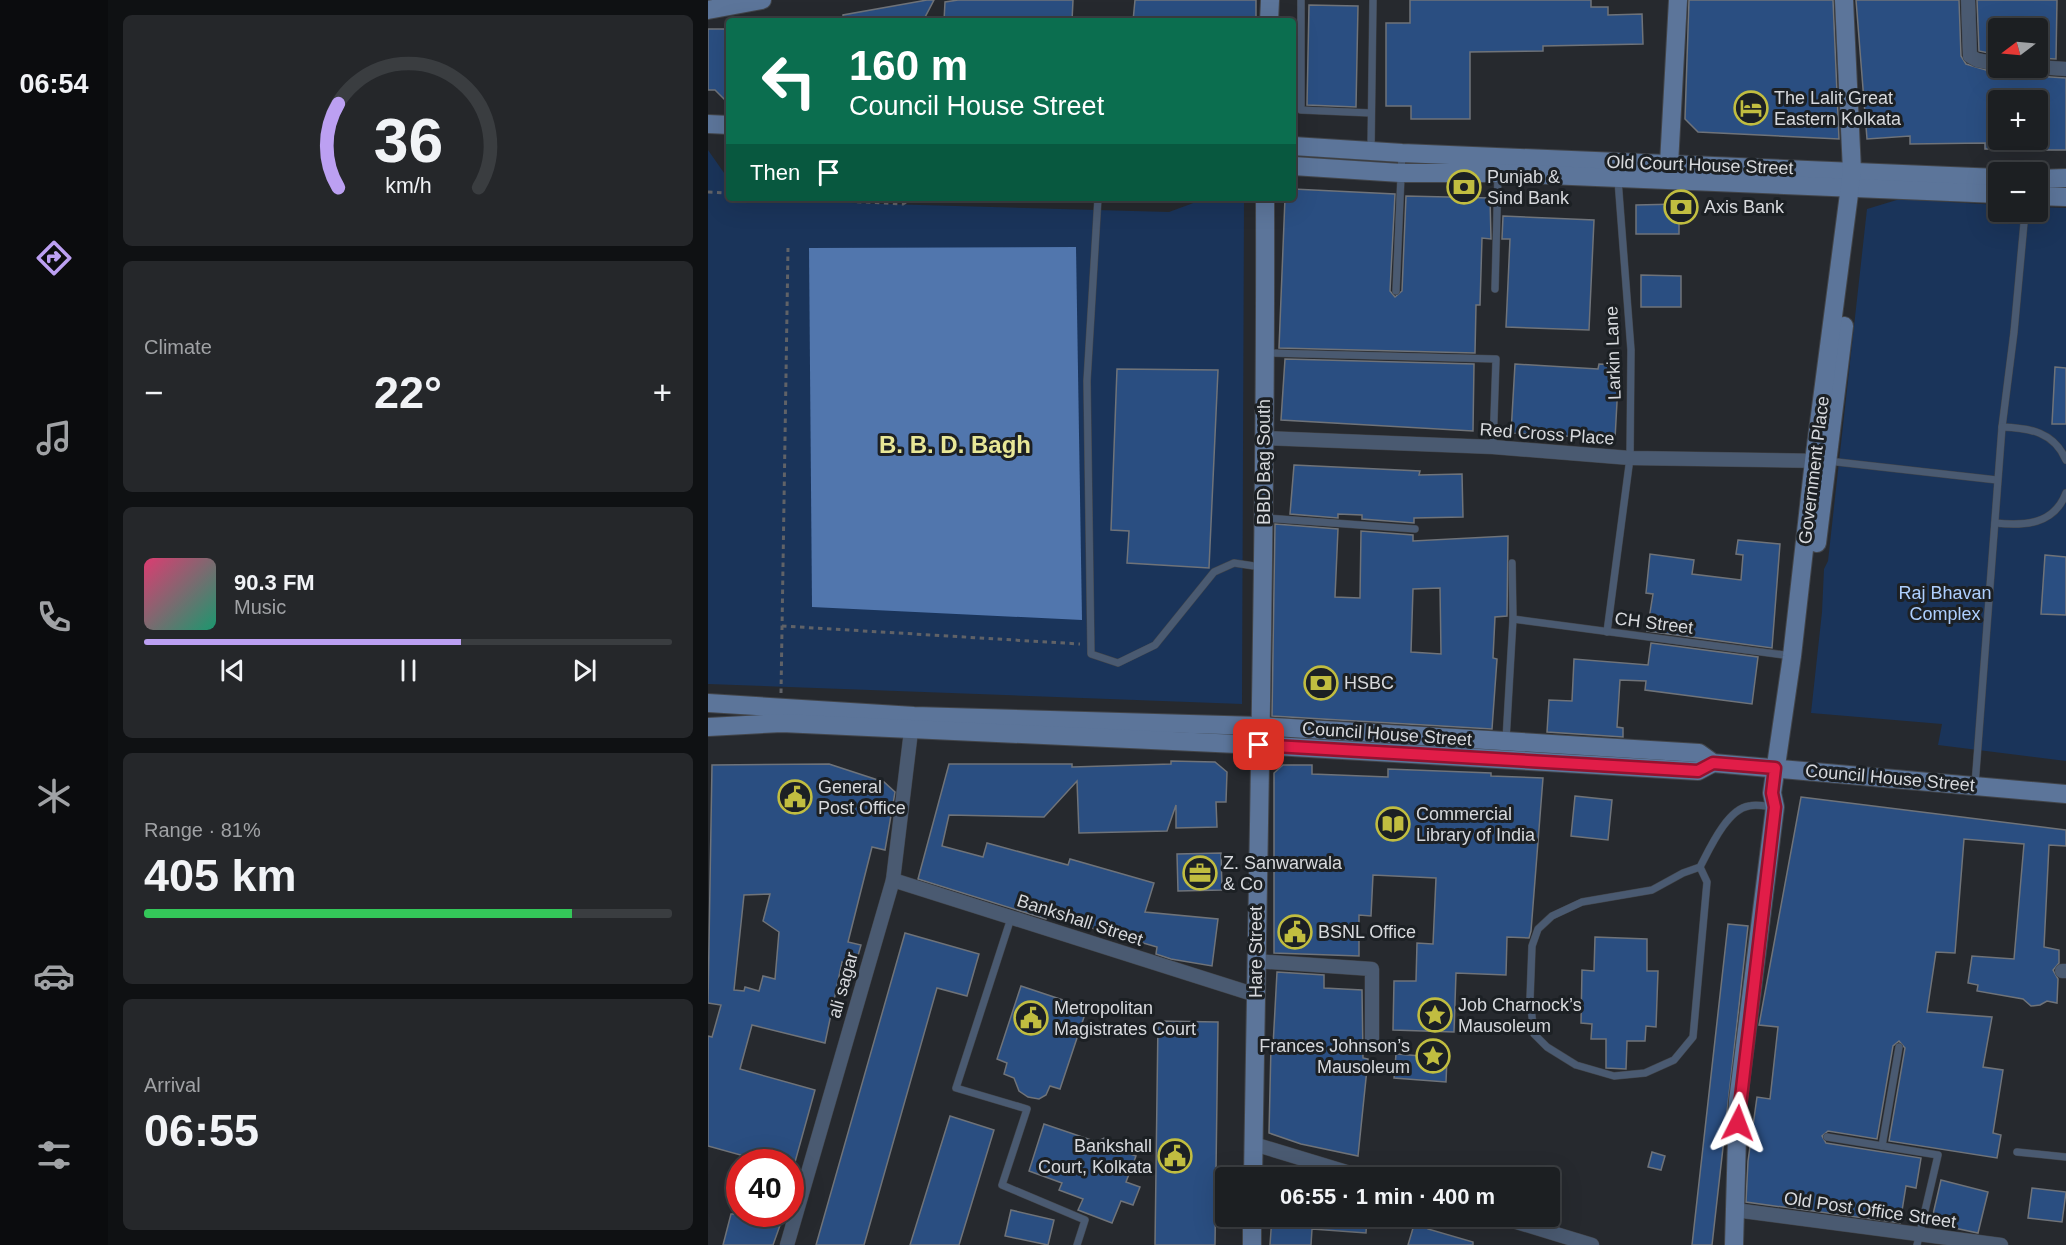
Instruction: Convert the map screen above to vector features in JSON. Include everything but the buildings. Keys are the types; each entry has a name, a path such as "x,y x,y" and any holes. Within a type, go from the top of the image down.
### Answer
{"main road":[{"path":"708,10 762,0"},
{"path":"1269,18 1270,0"},
{"path":"1669,164 1678,0"},
{"name":"Government Place","path":"1781,769 1792,656 1821,461 1857,180 1844,0"},
{"path":"708,124 726,125"},
{"name":"Old Court House Street","path":"1296,146 1402,153 1498,165 1669,164 1857,180 1988,178"},
{"path":"1296,166 1401,173 1498,165 1618,180 1857,180 1988,193"},
{"path":"2048,179 2066,178"},
{"path":"2048,196 2066,197"},
{"name":"BBD Bag South","path":"1259,726 1265,518 1263,438 1266,352 1265,201"},
{"path":"1734,1245 1738,1101 1775,807 1772,793 1781,769 1821,461"},
{"path":"708,703 781,708 913,724"},
{"path":"708,727 782,723 913,724"},
{"name":"Council House Street","path":"913,724 1698,771 1713,763"},
{"name":"Council House Street","path":"913,724 1259,726 1699,753 1713,763 2066,794"},
{"name":"Hare Street","path":"1253,1167 1259,726"},
{"path":"1252,1227 1252,1245"}],"street":[{"path":"1968,0 1970,56 1988,61"},
{"path":"2048,68 2066,69"},
{"name":"Red Cross Place","path":"1263,438 1493,447 1630,458 1821,461"},
{"name":"ali sagar","path":"787,1245 893,880 913,724"},
{"name":"Bankshall Street","path":"893,880 1256,995"},
{"path":"1255,961 1372,969 1372,1046"},
{"path":"1254,1144 1330,1167"},
{"name":"Old Post Office Street","path":"1735,1210 1918,1240 2001,1245"},
{"path":"1525,1227 1559,1240 1592,1245"}],"lane":[{"path":"1301,0 1301,110 1371,113"},
{"path":"1371,151 1373,0"},
{"path":"1396,291 1402,153"},
{"path":"1495,289 1498,165"},
{"name":"Larkin Lane","path":"1607,632 1630,458 1631,350 1618,180"},
{"path":"1098,201 1086,381 1091,654 1118,663 1155,645 1214,572 1234,563 1263,567"},
{"path":"1975,786 1997,480 2024,222"},
{"path":"1266,352 1496,359 1493,447"},
{"path":"2002,427 2034,429 2043,433 2057,444 2066,460"},
{"path":"1821,461 1997,480"},
{"path":"1995,523 2020,525 2038,522 2053,513 2066,493"},
{"path":"1265,518 1414,529"},
{"path":"1506,741 1513,619 1512,563"},
{"name":"CH Street","path":"1513,619 1792,656"},
{"path":"1700,867 1707,882 1693,1037 1686,1047 1674,1060 1646,1073 1614,1076 1576,1065 1547,1047 1534,1034 1530,999 1532,946 1538,929 1552,916 1582,902 1652,890 1683,873 1700,867 1715,837 1733,816 1747,806 1775,807"},
{"path":"1011,918 956,1088 1027,1109 1002,1185 1085,1220 1077,1245"},
{"path":"1882,1146 1899,1047"},
{"path":"1827,1137 1938,1155 1918,1240"},
{"path":"2017,1152 2066,1157"}],"path":[{"path":"708,192 726,193"},
{"path":"844,201 903,204 908,201"},
{"path":"781,708 788,248"},
{"path":"782,626 1085,645"}],"green space":[{"path":"708,150 726,176 726,201 1169,212 1199,201 1244,201 1242,704 708,684"},
{"name":"Raj Bhavan Complex","path":"1900,199 1988,204 1988,222 2048,222 2048,207 2066,208 2066,761 1938,745 1942,724 1811,713 1822,612 1824,569 1828,561 1867,209"}],"shaded area":[{"path":"1076,247 1082,620 812,607 809,248"}],"place":[{"name":"The Lalit Great Eastern Kolkata","path":"1751,108"},
{"name":"Punjab & Sind Bank","path":"1464,187"},
{"name":"Axis Bank","path":"1681,207"},
{"name":"HSBC","path":"1321,683"},
{"name":"General Post Office","path":"795,797"},
{"name":"Commercial Library of India","path":"1393,824"},
{"name":"Z. Sanwarwala & Co","path":"1200,873"},
{"name":"BSNL Office","path":"1295,932"},
{"name":"Job Charnock’s Mausoleum","path":"1435,1015"},
{"name":"Metropolitan Magistrates Court","path":"1031,1018"},
{"name":"Frances Johnson’s Mausoleum","path":"1433,1056"},
{"name":"Bankshall Court, Kolkata","path":"1175,1156"}],"district":[{"name":"B. B. D. Bagh","path":"955,445"}],"route":[{"path":"1259,745 1698,771 1713,763 1775,768 1772,793 1775,807 1738,1101 1738,1123"}]}
